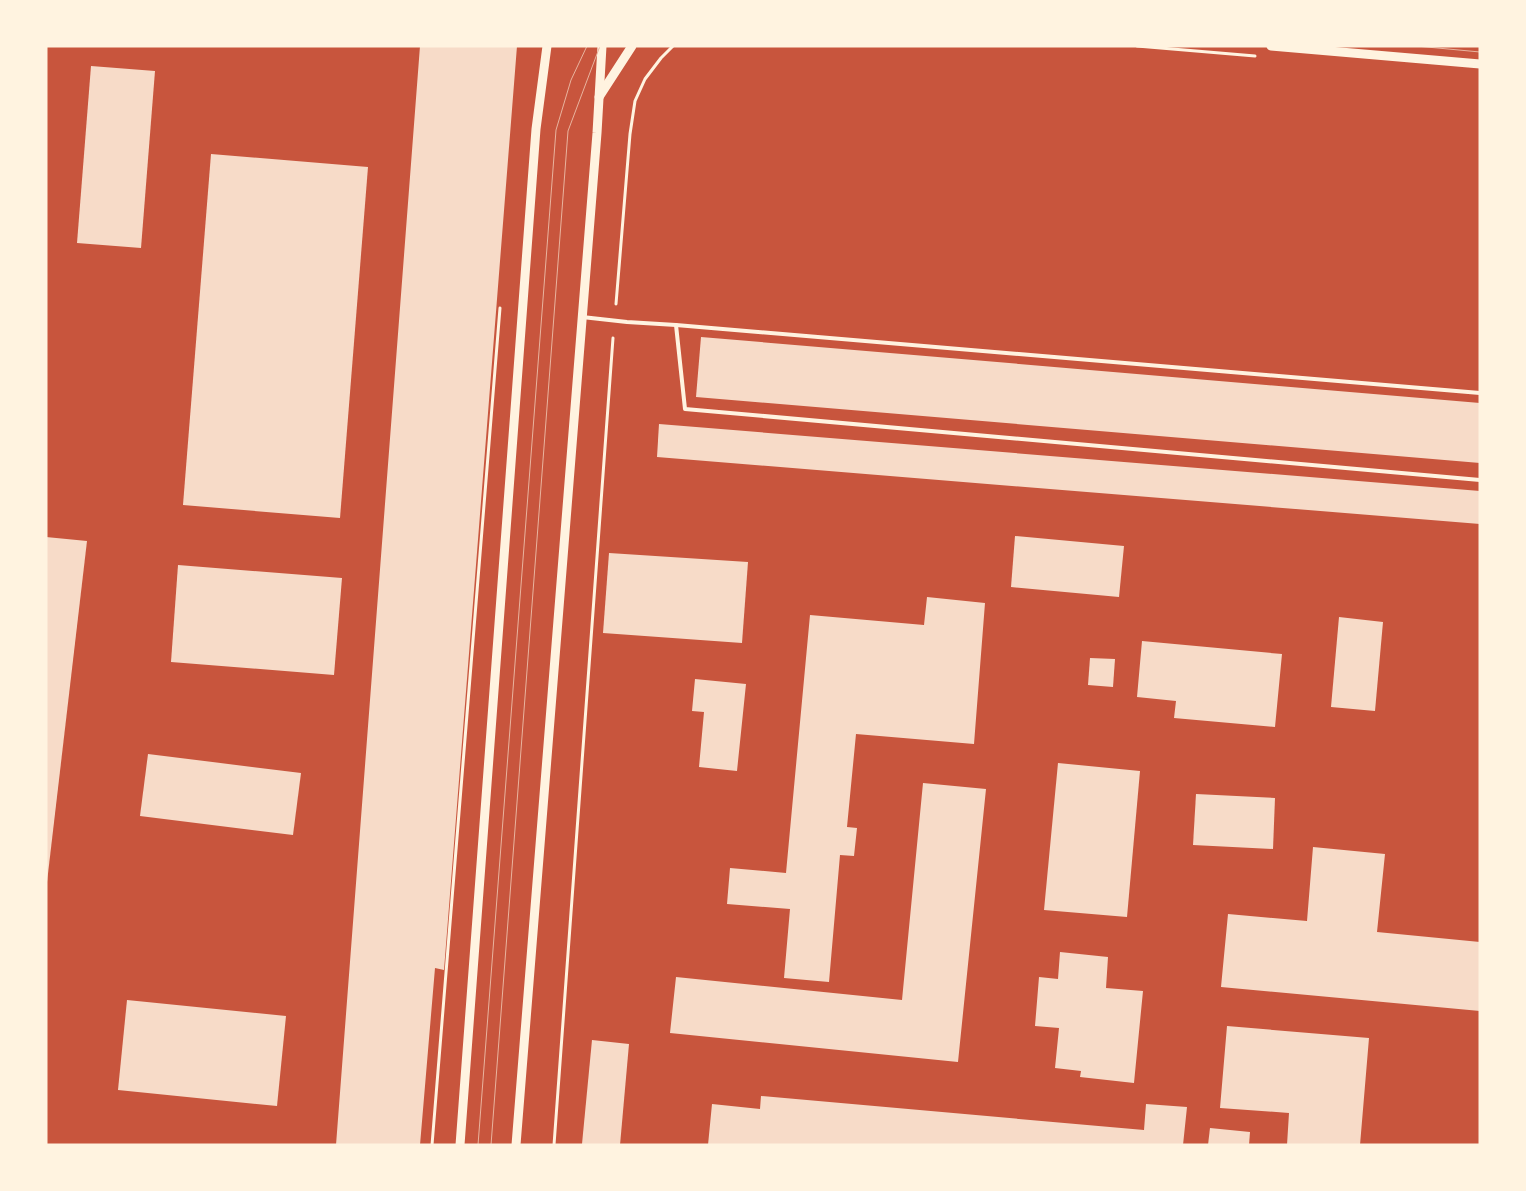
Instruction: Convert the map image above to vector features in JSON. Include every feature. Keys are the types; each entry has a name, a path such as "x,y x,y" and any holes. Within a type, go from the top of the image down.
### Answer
{"street":[{"path":"460,1145 536,129 547,46"},
{"path":"516,1145 597,132 602,46"},
{"path":"599,97 632,46"},
{"path":"1271,46 1480,64"}],"lane":[{"path":"582,317 1480,393"},
{"path":"676,325 684,409 1480,480"}],"path":[{"path":"554,1145 630,134 635,101 645,79 673,46"},
{"path":"432,1145 500,306"}],"building":[{"path":"420,46 517,46 444,970 435,968 420,1145 336,1145"},
{"path":"91,66 155,71 141,248 77,243"},
{"path":"211,154 368,167 340,518 183,505"},
{"path":"701,337 1480,403 1480,463 696,397"},
{"path":"659,424 1480,491 1480,524 657,457"},
{"path":"1015,536 1124,546 1119,597 1011,587"},
{"path":"46,537 87,541 47,882 46,882"},
{"path":"609,553 748,562 742,643 603,633"},
{"path":"178,565 342,578 334,675 171,662"},
{"path":"927,597 985,603 974,744 856,734 847,827 857,828 854,856 840,855 829,982 784,978 790,909 727,904 730,868 786,873 810,615 924,625"},
{"path":"1339,617 1383,622 1375,711 1331,707"},
{"path":"1142,641 1282,654 1275,727 1174,718 1176,701 1137,697"},
{"path":"1090,658 1115,659 1113,687 1088,685"},
{"path":"695,679 746,684 737,771 699,767 704,712 692,711"},
{"path":"148,754 301,773 293,835 140,816"},
{"path":"1058,763 1140,771 1127,917 1044,910"},
{"path":"923,783 986,789 958,1062 670,1033 676,977 902,1000"},
{"path":"1196,794 1275,798 1273,849 1193,845"},
{"path":"1313,847 1385,854 1377,932 1480,942 1480,1011 1221,987 1228,914 1307,921"},
{"path":"1060,952 1108,957 1106,988 1143,991 1134,1083 1080,1077 1081,1071 1055,1068 1059,1028 1035,1026 1039,977 1058,979"},
{"path":"127,1000 286,1016 277,1106 118,1090"},
{"path":"1227,1026 1369,1038 1360,1145 1287,1145 1289,1113 1220,1108"},
{"path":"592,1040 629,1044 620,1145 582,1144"},
{"path":"761,1096 1144,1130 1146,1104 1187,1107 1183,1145 708,1145 712,1104 760,1109"},
{"path":"1210,1128 1250,1132 1249,1145 1208,1145"}],"tram line":[{"path":"478,1145 556,130 571,80 587,46"},
{"path":"491,1145 568,131 600,46"},
{"path":"1416,46 1480,52"}]}
